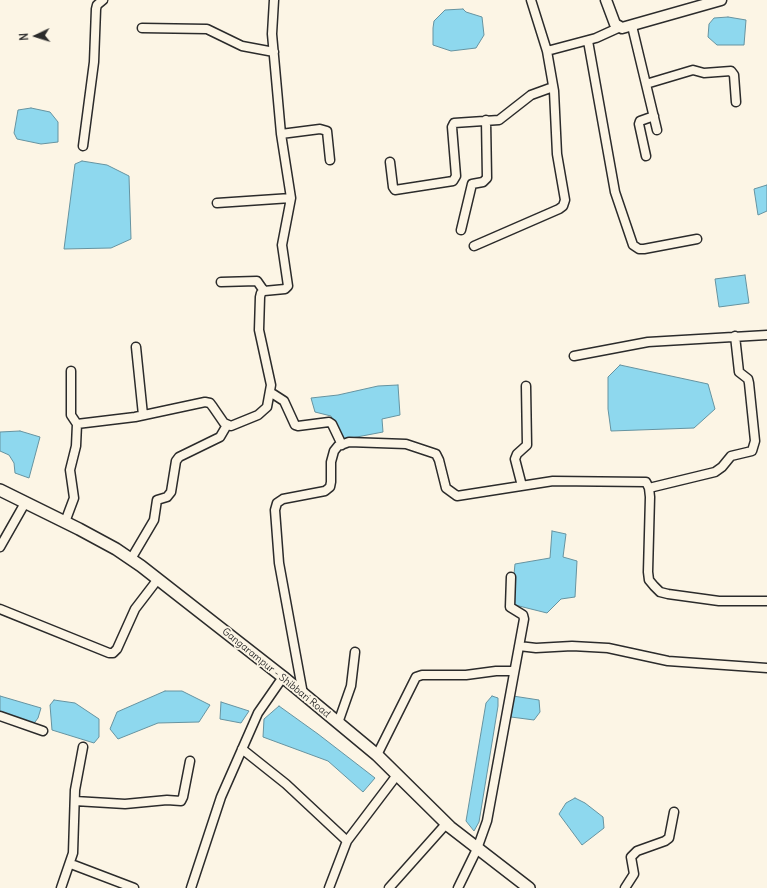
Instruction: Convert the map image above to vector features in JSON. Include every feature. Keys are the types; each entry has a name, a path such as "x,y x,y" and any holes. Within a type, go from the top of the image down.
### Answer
{"main road":[{"name":"Gangarampur - Shibbari Road","path":"0,490 116,549 158,579 283,677 377,755 446,824 529,888"}],"street":[{"path":"83,146 94,62 96,9 103,0"},
{"path":"227,425 236,425 263,412 267,407 270,392 270,378 259,324 260,297 261,293 264,291 286,289 288,286 282,245 292,198 281,134 272,34 274,0"},
{"path":"474,246 563,206 564,194 557,154 553,87 547,51 530,0"},
{"path":"606,0 613,20 618,28"},
{"path":"547,51 588,41 618,28 632,26 718,0"},
{"path":"632,26 657,130"},
{"path":"142,28 207,29 242,46 274,52"},
{"path":"588,41 615,192 633,245 638,249 644,249 697,239"},
{"path":"646,84 693,70 704,73 728,71 734,75 736,102"},
{"path":"390,162 393,187 395,190 453,181 456,176 452,124 457,122 499,120 526,99 553,87"},
{"path":"646,156 639,124 640,121 654,116"},
{"path":"461,230 472,184 483,182 487,178 486,120"},
{"path":"281,134 324,130 328,133 330,160"},
{"path":"217,203 292,198"},
{"path":"221,282 257,281 264,291"},
{"path":"574,356 639,343 767,335"},
{"path":"649,488 715,472 722,467 731,456 752,451 755,442 749,383 748,379 739,372 736,336"},
{"path":"136,348 143,416"},
{"path":"70,371 71,415 73,421 77,424 143,416 205,402 210,403 227,425"},
{"path":"522,486 515,459 517,454 527,445 526,386"},
{"path":"270,392 284,401 294,425 298,426 330,422 342,444"},
{"path":"65,522 74,498 70,470 76,446 77,424"},
{"path":"130,559 154,520 157,500 167,497 171,492 176,461 180,457 220,437 227,425"},
{"path":"303,694 278,557 277,503 283,499 320,493 330,487 332,457 334,451 342,444 349,442 406,444 436,454 446,488 456,496 553,481 646,482 649,488 648,572 649,580 657,589 668,594 718,601 767,601"},
{"path":"0,547 25,503"},
{"path":"458,888 477,849 487,821 514,671 523,615 510,607 511,577"},
{"path":"0,609 108,653 113,653 117,649 135,609 158,579"},
{"path":"518,646 536,648 572,646 608,648 668,662 767,668"},
{"path":"338,723 352,686 355,652"},
{"path":"377,755 412,682 416,677 422,675 466,676 496,670 514,671"},
{"path":"191,888 221,797 258,713 283,677"},
{"path":"0,716 43,731"},
{"path":"61,888 71,864 74,847 76,780 83,747"},
{"path":"242,749 286,784 347,841"},
{"path":"75,801 125,804 167,800 181,801 190,761"},
{"path":"329,888 347,841 397,775"},
{"path":"625,888 634,874 631,857 637,851 665,841 669,838 674,812"},
{"path":"389,888 446,824"},
{"path":"71,864 134,888"}],"water":[{"path":"463,9 466,12 482,17 484,35 476,48 451,51 433,45 434,21 445,10"},
{"path":"728,17 746,20 744,45 717,45 708,37 709,24 714,18"},
{"path":"31,108 50,112 58,122 58,142 41,144 17,139 14,133 18,110"},
{"path":"82,161 107,165 129,176 131,239 111,248 64,249 75,164"},
{"path":"767,185 767,211 758,215 754,189"},
{"path":"745,275 749,303 719,307 715,279"},
{"path":"620,365 708,384 715,409 694,428 611,431 608,409 608,377"},
{"path":"398,385 400,415 382,419 383,432 341,440 331,416 315,412 311,398 338,395 378,386"},
{"path":"20,431 40,437 29,478 15,473 14,463 9,455 0,451 0,432"},
{"path":"552,531 566,534 563,557 577,561 575,597 561,599 547,613 511,604 515,564 550,558"},
{"path":"165,691 182,691 210,705 199,722 158,723 118,739 110,729 117,712"},
{"path":"0,696 41,708 38,718 32,726 0,715"},
{"path":"492,696 498,698 498,706 479,822 474,831 466,821 486,703"},
{"path":"513,696 539,700 540,712 534,720 511,717"},
{"path":"54,700 75,703 99,719 99,737 94,743 52,730 50,705"},
{"path":"221,702 249,711 241,723 220,719"},
{"path":"279,706 375,778 363,792 328,761 263,737 264,719"},
{"path":"575,798 585,803 603,817 604,828 582,845 559,814 566,803"}]}
